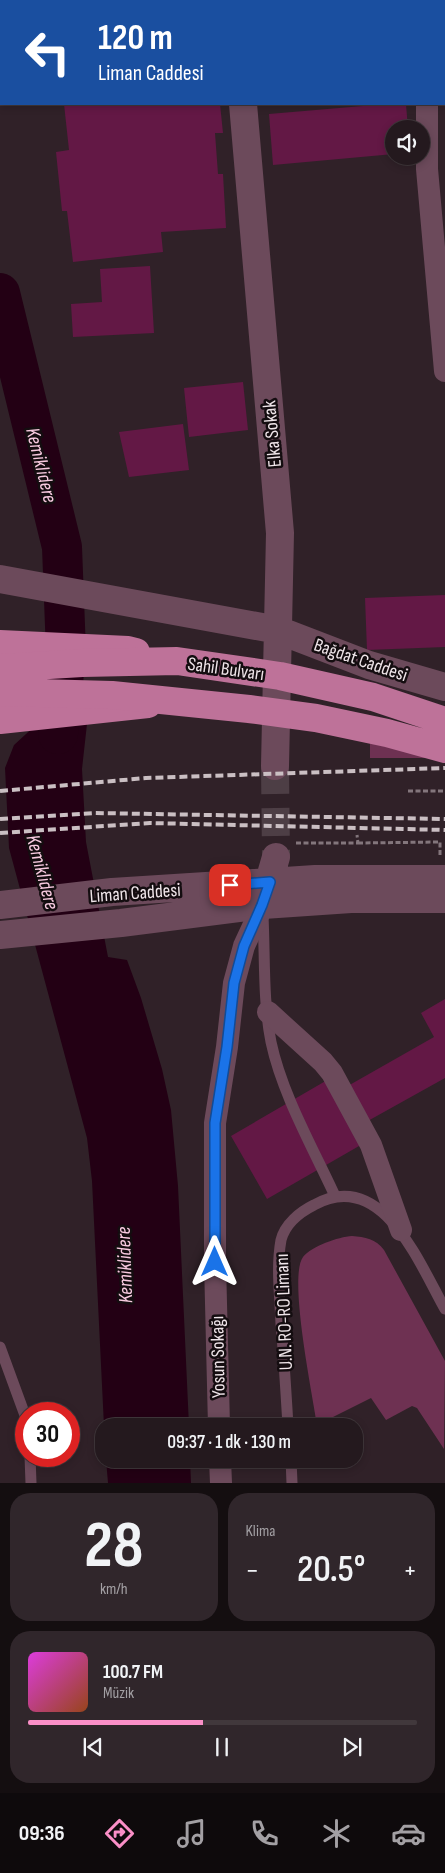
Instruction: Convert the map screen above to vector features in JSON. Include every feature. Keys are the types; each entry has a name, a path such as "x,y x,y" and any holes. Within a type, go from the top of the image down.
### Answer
{"highway":[{"path":"0,644 128,650 177,661"},
{"name":"Sahil Bulvarı","path":"0,668 82,663 177,661 280,676 373,697 445,721"},
{"name":"Sahil Bulvarı","path":"0,692 112,695 249,709 316,718 387,733 445,750"},
{"path":"0,720 169,702"}],"street":[{"name":"Elka Sokak","path":"243,105 280,533 275,766"},
{"path":"427,105 436,169 445,371"},
{"name":"Bağdat Caddesi","path":"10,581 278,630 369,665 445,687"},
{"name":"Liman Caddesi","path":"0,905 276,872 315,879 443,885"},
{"name":"Liman Caddesi","path":"0,935 121,923 276,872"},
{"name":"Yosun Sokağı","path":"219,1418 215,1262 215,1123 227,1047 234,983 244,946 276,872"},
{"name":"U.N. RO-RO Limanı","path":"268,1012 323,1062 332,1073 371,1145 401,1230"},
{"path":"220,1468 220,1483"}],"lane":[{"path":"276,872 268,1012 271,1041 283,1083 335,1196"},
{"name":"U.N. RO-RO Limanı","path":"288,1418 278,1266 282,1237 290,1222 305,1209 335,1196 349,1196 368,1202 384,1213 401,1230 445,1309"},
{"path":"0,1347 20,1402"},
{"path":"30,1467 31,1483"},
{"path":"291,1468 292,1483"}],"path":[{"path":"408,791 445,791"},
{"path":"357,835 358,843"},
{"path":"276,872 358,843 440,842 443,885"}],"shaded area":[{"path":"370,743 445,758 370,758"},
{"path":"352,1236 370,1239 384,1250 445,1361 444,1449 417,1408 412,1406 386,1420 371,1398 331,1418 316,1418 303,1338 298,1288 299,1269 303,1257 312,1249 340,1238"}],"water":[{"path":"38,723 87,724 82,769 86,842 108,957 127,960 141,998 162,1069 171,1110 178,1186 189,1418 104,1418 92,1181 87,1138 9,848 5,768 14,745"},
{"path":"107,1468 190,1468 191,1483 108,1483"}],"building":[{"path":"64,105 220,105 223,133 215,133 218,174 223,174 226,228 161,232 163,252 73,262 67,211 62,211 56,152 69,150"},
{"path":"374,105 406,105 407,120 385,120 385,155 273,165 269,114"},
{"path":"150,266 154,333 73,337 71,304 102,302 100,269"},
{"path":"243,382 248,430 189,437 184,388"},
{"path":"183,424 189,470 129,477 119,432"},
{"path":"445,595 445,647 367,650 365,598"},
{"path":"445,999 445,1078 366,1122 346,1087 434,1037 421,1013"},
{"path":"329,1079 366,1142 267,1199 231,1136"}],"waterway":[{"name":"Kemiklidere","path":"0,293 62,547 66,652 58,734"}],"tunnel":[{"path":"275,766 276,857"}],"railway":[{"path":"0,791 146,778 445,768"},
{"path":"0,819 94,813 445,819"},
{"path":"0,833 150,823 445,830"}],"route":[{"path":"215,1262 215,1123 227,1047 234,983 244,946 270,882 230,885"}]}
